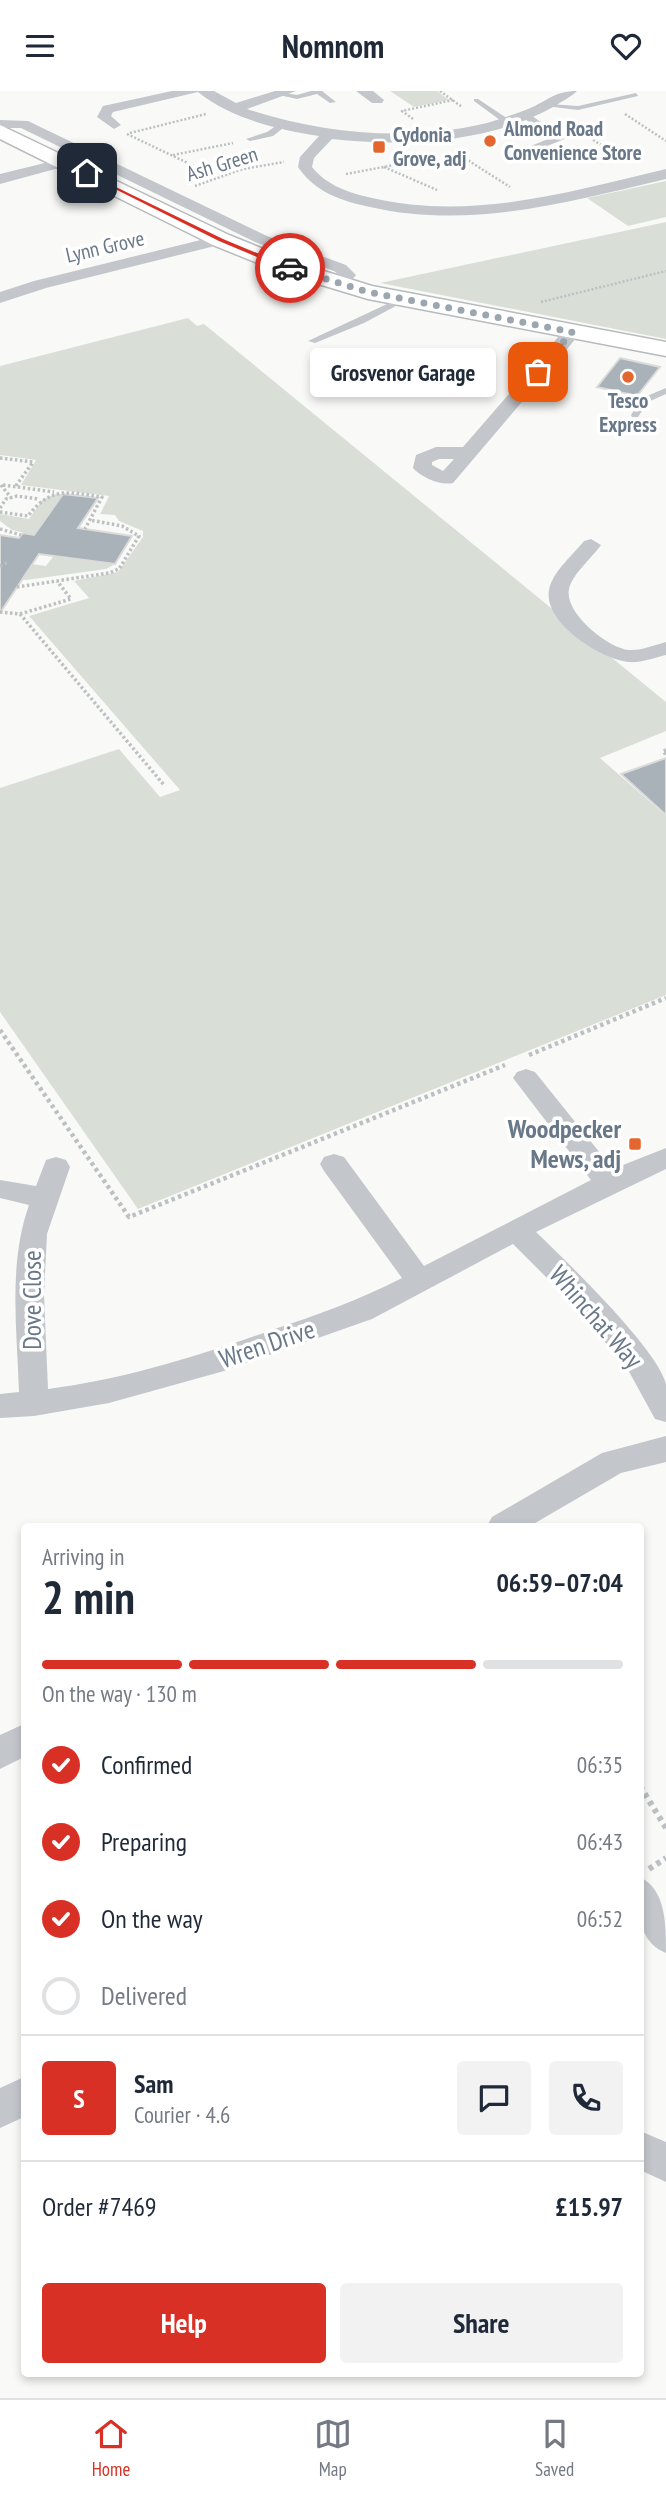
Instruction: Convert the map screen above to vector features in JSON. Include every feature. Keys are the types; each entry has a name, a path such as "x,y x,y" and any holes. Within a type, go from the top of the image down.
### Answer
{"highway":[{"path":"0,131 70,155 221,240 290,268 340,284 405,299 666,349"}],"street":[{"path":"114,125 104,117 108,109 192,91"},
{"path":"204,91 232,109 283,125 329,134 379,138 431,134 507,121 549,106 570,91"},
{"path":"363,91 377,100"},
{"path":"232,109 284,93"},
{"path":"0,124 23,124 70,155 175,198 261,239 340,268 348,275 340,284"},
{"path":"329,134 306,160 305,167 315,180 349,198 411,211 480,212 536,203 666,174"},
{"path":"0,179 70,155"},
{"name":"Lynn Grove","path":"0,298 40,284 221,240"},
{"path":"468,453 572,332"},
{"path":"591,545 559,589 559,601 568,617 599,646 612,653 629,656 666,649"},
{"path":"523,1065 607,1181"},
{"name":"Wren Drive","path":"0,1406 34,1404 114,1392 223,1360 369,1308 518,1231 607,1181 666,1158"},
{"path":"334,1164 420,1282"},
{"name":"Dove Close","path":"34,1404 30,1296 33,1234 56,1167"},
{"path":"4,1189 44,1198"},
{"name":"Whinchat Way","path":"518,1231 579,1291 636,1360 666,1410"},
{"path":"508,1523 613,1462 666,1448"},
{"path":"0,1753 21,1742"},
{"path":"644,1900 664,1929"},
{"path":"0,2109 21,2098"},
{"path":"644,2152 666,2162"}],"lane":[{"path":"284,93 297,97 319,92 332,102"},
{"path":"549,106 578,108 636,95"},
{"path":"475,100 507,121"},
{"path":"526,116 558,137"},
{"path":"250,139 270,134 283,125"},
{"path":"524,152 558,137 578,132"},
{"path":"312,341 405,299"},
{"path":"635,415 645,400 666,391"}],"path":[{"path":"453,100 402,111 414,119 408,120 460,156 536,203"},
{"path":"607,102 666,141"},
{"path":"70,155 126,134 232,109"},
{"path":"126,134 218,177"},
{"path":"315,180 405,163 382,144 379,138"},
{"path":"172,155 250,139"},
{"path":"593,139 622,156 634,166 643,180"},
{"name":"Ash Green","path":"175,198 176,194 218,177 264,165 306,160"},
{"path":"509,320 519,309 527,306 666,271"},
{"path":"0,458 33,462 15,487"},
{"path":"1,485 102,497 85,529"},
{"path":"1,485 11,498"},
{"path":"39,499 28,516 0,510 6,499 39,499 57,492"},
{"path":"17,587 119,569 139,536 133,531 107,522 90,520"},
{"path":"0,529 21,535"},
{"path":"0,566 9,562"},
{"path":"0,612 20,614 71,599 57,581"},
{"path":"20,614 164,785"},
{"path":"0,1030 129,1217 523,1065 666,998"},
{"path":"644,1792 666,1828"}],"shaded area":[{"path":"390,91 437,91 449,100 414,107"},
{"path":"666,181 666,217 628,226 587,198"},
{"path":"666,222 666,339 380,283"},
{"path":"188,318 197,326 204,324 666,702 666,731 600,758 666,816 666,995 138,1209 0,1012 0,788 119,749 160,797 180,790 29,616 89,598 74,581 118,572 143,537 143,531 119,521 115,515 100,514 109,496 21,485 36,460 0,455 0,366"},
{"path":"63,494 34,535 12,530 0,521 0,514 29,519 43,499"},
{"path":"56,553 115,564 106,569 26,580 0,577 17,562 46,566"}],"building":[{"name":"Tesco Express","path":"620,358 660,367 637,396 597,387"},
{"path":"63,494 98,498 78,528 132,536 115,564 39,554 0,613 0,535 19,538 23,533 34,535"},
{"path":"666,758 666,815 621,774"}],"way so far":[{"path":"290,268 368,292 572,332 538,372"}],"place":[{"name":"Almond Road Convenience Store","path":"490,141"},
{"name":"Cydonia Grove, adj","path":"379,147"},
{"name":"Grosvenor Garage","path":"538,372"},
{"name":"Tesco Express","path":"628,377"},
{"name":"Woodpecker Mews, adj","path":"635,1144"}],"route":[{"path":"87,173 221,240 290,268"}]}
